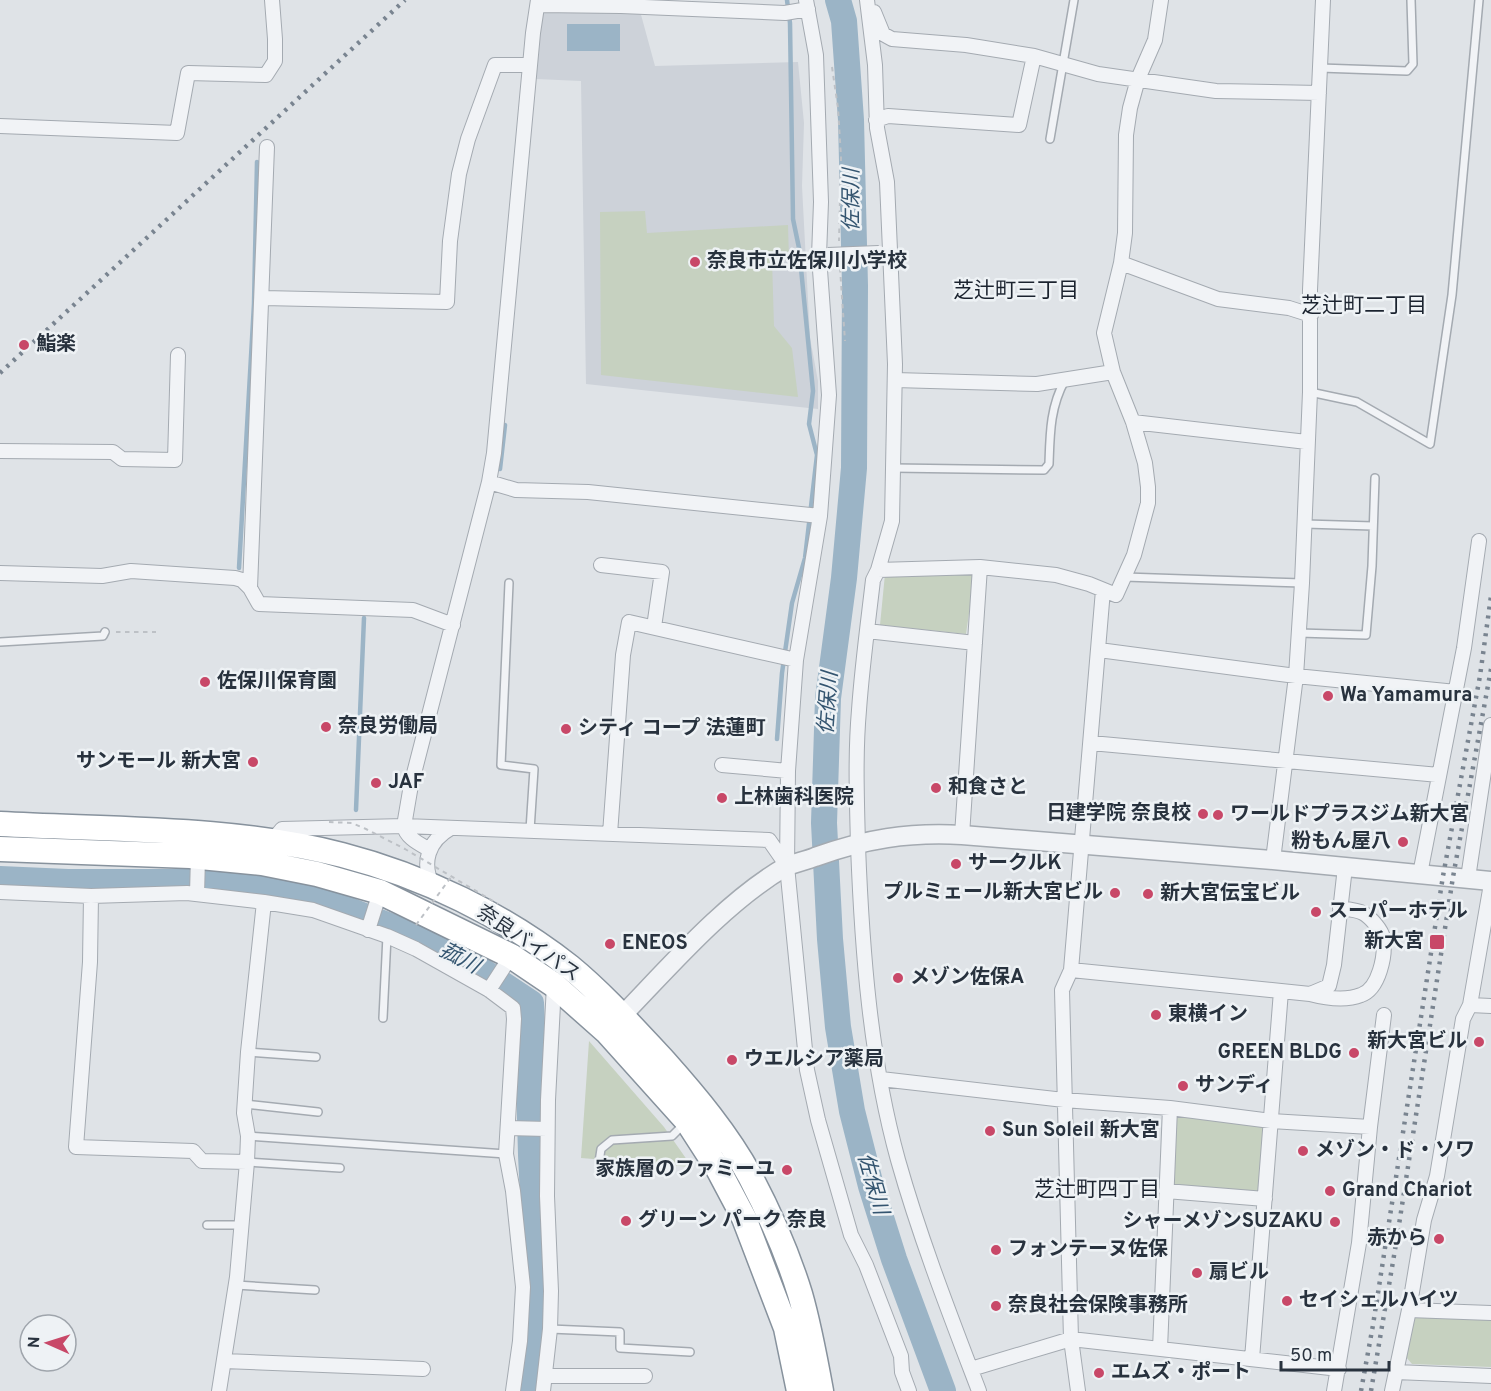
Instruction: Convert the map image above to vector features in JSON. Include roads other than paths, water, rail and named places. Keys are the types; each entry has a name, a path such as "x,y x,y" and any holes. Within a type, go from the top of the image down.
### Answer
{"highway":[{"name":"奈良バイパス","path":"0,824 201,834 272,841 342,855 400,874 442,883 457,898 511,927 570,967 687,1121 718,1169 744,1218 786,1328 799,1391"},
{"name":"奈良バイパス","path":"0,849 198,857 262,863 348,882 373,914 506,964 554,985 614,1024 702,1103 750,1175 800,1292 822,1391"}],"street":[{"path":"0,126 177,133 188,73 266,75 275,61 272,0"},
{"path":"868,0 883,34 892,39 966,45 1034,56 1098,74 1216,91 1319,93"},
{"path":"868,0 875,65 876,120 887,182 885,253 895,380 892,521 878,570 873,579 859,711 854,844 862,934 881,1079 898,1160 931,1262 979,1391"},
{"path":"878,570 980,567 1056,575 1089,584 1116,595 1134,555 1148,503 1148,487 1145,464 1133,422 1113,372 1104,333 1121,263 1125,233 1126,135 1130,108 1138,79 1155,40 1161,0"},
{"path":"1273,860 1296,676 1302,583 1310,392 1310,290 1323,0"},
{"path":"429,850 409,836 404,826 411,784 489,482 494,453 530,65 538,2 622,3 785,13 802,5 816,55 829,395 820,516 796,660 788,771 807,1070 818,1120 851,1235 866,1265 901,1356 902,1372 909,1391"},
{"path":"876,120 888,116 1019,125 1034,56"},
{"path":"262,298 447,302 454,200 468,139 476,116 495,65 530,65"},
{"path":"250,588 267,147"},
{"path":"824,256 885,253"},
{"path":"1121,263 1218,299 1289,308 1311,315"},
{"path":"0,451 113,452 122,459 175,460 178,355"},
{"path":"895,380 1037,384 1113,372"},
{"path":"1133,422 1307,442"},
{"path":"489,482 516,490 588,492 820,516"},
{"path":"1420,874 1464,648 1479,542"},
{"path":"600,566 662,572 654,627"},
{"path":"962,835 980,567"},
{"path":"0,573 102,576 131,571 235,578 242,580 250,588 258,604 413,610 453,625"},
{"path":"1078,1391 1071,1339 1062,990 1071,970 1103,590"},
{"path":"610,834 623,655 630,622 796,660"},
{"path":"867,631 975,643"},
{"path":"1099,650 1296,676 1455,692"},
{"path":"1468,878 1487,778 1491,725"},
{"path":"1091,743 1439,775"},
{"path":"722,765 788,771"},
{"path":"272,841 282,829 404,826 769,840 793,864"},
{"path":"442,883 428,877 427,857 429,850 441,834 451,828"},
{"path":"614,1024 738,901 793,864 854,844 926,833 962,835 1273,860 1468,878 1491,883 1470,1005 1463,1019 1437,1176 1424,1220 1409,1310 1392,1391"},
{"path":"197,893 198,857"},
{"path":"1310,994 1329,986 1334,965 1346,867"},
{"path":"0,892 91,896 197,893 313,910 373,914 387,936 491,988 513,1008 506,1154 513,1191 523,1287 520,1341 513,1391"},
{"path":"91,896 90,962 76,1147 193,1152 202,1161 247,1162"},
{"path":"219,1391 236,1285 242,1225 248,1136 245,1104 248,1052 264,902"},
{"path":"1071,970 1310,994 1328,999 1362,995 1376,982 1382,964 1383,937 1376,925 1362,912 1340,908"},
{"path":"491,988 506,964"},
{"path":"543,1391 550,1329 547,1129 554,985"},
{"path":"1252,1359 1281,991"},
{"path":"1470,1005 1491,1006"},
{"path":"1334,1391 1359,1243 1384,1015"},
{"path":"881,1079 1064,1100 1170,1108 1271,1121 1370,1127"},
{"path":"1160,1349 1170,1108"},
{"path":"508,1128 547,1129"},
{"path":"1166,1191 1265,1198"},
{"path":"1409,1310 1491,1313"},
{"path":"971,1369 1071,1339 1339,1369"},
{"path":"224,1361 423,1369"},
{"path":"1396,1372 1491,1376"},
{"path":"544,1376 645,1377"}],"lane":[{"path":"1050,139 1074,0"},
{"path":"1320,68 1407,71 1413,64 1411,0"},
{"path":"1310,392 1357,402 1430,444 1452,295 1479,0"},
{"path":"893,468 1044,470 1049,464 1051,418 1056,396 1065,380"},
{"path":"1299,633 1366,635 1375,478"},
{"path":"1305,524 1373,526"},
{"path":"1124,577 1302,583"},
{"path":"509,584 501,765 534,769 530,830"},
{"path":"0,642 104,636 105,632"},
{"path":"383,1018 387,936"},
{"path":"248,1052 316,1057"},
{"path":"245,1104 318,1112"},
{"path":"599,1162 601,1149 612,1140 672,1136 687,1121"},
{"path":"248,1136 506,1154"},
{"path":"247,1162 340,1168"},
{"path":"207,1225 242,1225"},
{"path":"236,1285 315,1290"},
{"path":"550,1329 620,1332 620,1348 690,1352"}],"water":[{"path":"567,24 620,24 620,51 567,51"}],"waterway":[{"path":"777,739 782,673 792,603 805,558 817,455 809,424 813,391 799,248 793,219 790,23 787,0"},
{"name":"佐保川","path":"838,0 844,21 851,120 855,286 854,468 844,578 828,698 824,823 830,939 838,1027 852,1111 871,1186 894,1259 943,1391"},
{"path":"239,568 254,304 257,162"},
{"path":"500,469 505,425"},
{"path":"356,810 364,618"},
{"name":"菰川","path":"0,879 68,882 216,882 321,899 418,937 475,966 531,1003 533,1042 529,1081 538,1297 529,1391"}],"railway":[{"path":"0,373 405,0"},
{"path":"1361,1391 1443,876 1480,676 1491,596"},
{"path":"1371,1391 1453,877 1491,669"}],"place":[{"name":"奈良市立佐保川小学校","path":"695,262"},
{"name":"鮨楽","path":"24,345"},
{"name":"佐保川保育園","path":"205,682"},
{"name":"Wa Yamamura","path":"1328,696"},
{"name":"奈良労働局","path":"326,727"},
{"name":"シティ コープ 法蓮町","path":"566,729"},
{"name":"サンモール 新大宮","path":"253,762"},
{"name":"JAF","path":"376,783"},
{"name":"和食さと","path":"936,788"},
{"name":"上林歯科医院","path":"722,798"},
{"name":"日建学院 奈良校","path":"1203,814"},
{"name":"ワールドプラスジム新大宮","path":"1218,815"},
{"name":"粉もん屋八","path":"1403,842"},
{"name":"サークルK","path":"956,864"},
{"name":"プルミェール新大宮ビル","path":"1115,893"},
{"name":"新大宮伝宝ビル","path":"1148,894"},
{"name":"スーパーホテル","path":"1316,912"},
{"name":"新大宮","path":"1437,942"},
{"name":"ENEOS","path":"610,944"},
{"name":"メゾン佐保A","path":"898,978"},
{"name":"東横イン","path":"1156,1015"},
{"name":"新大宮ビル","path":"1479,1042"},
{"name":"GREEN BLDG","path":"1354,1053"},
{"name":"ウエルシア薬局","path":"732,1060"},
{"name":"サンディ","path":"1183,1086"},
{"name":"Sun Soleil 新大宮","path":"990,1131"},
{"name":"メゾン・ド・ソワ","path":"1303,1151"},
{"name":"家族層のファミーユ","path":"787,1170"},
{"name":"Grand Chariot","path":"1330,1191"},
{"name":"グリーン パーク 奈良","path":"626,1221"},
{"name":"シャーメゾンSUZAKU","path":"1335,1222"},
{"name":"赤から","path":"1439,1239"},
{"name":"フォンテーヌ佐保","path":"996,1250"},
{"name":"扇ビル","path":"1197,1273"},
{"name":"セイシェルハイツ","path":"1287,1301"},
{"name":"奈良社会保険事務所","path":"996,1306"},
{"name":"エムズ・ポート","path":"1099,1373"}],"district":[{"name":"芝辻町三丁目","path":"1016,291"},
{"name":"芝辻町二丁目","path":"1364,306"},
{"name":"芝辻町四丁目","path":"1097,1190"}]}
